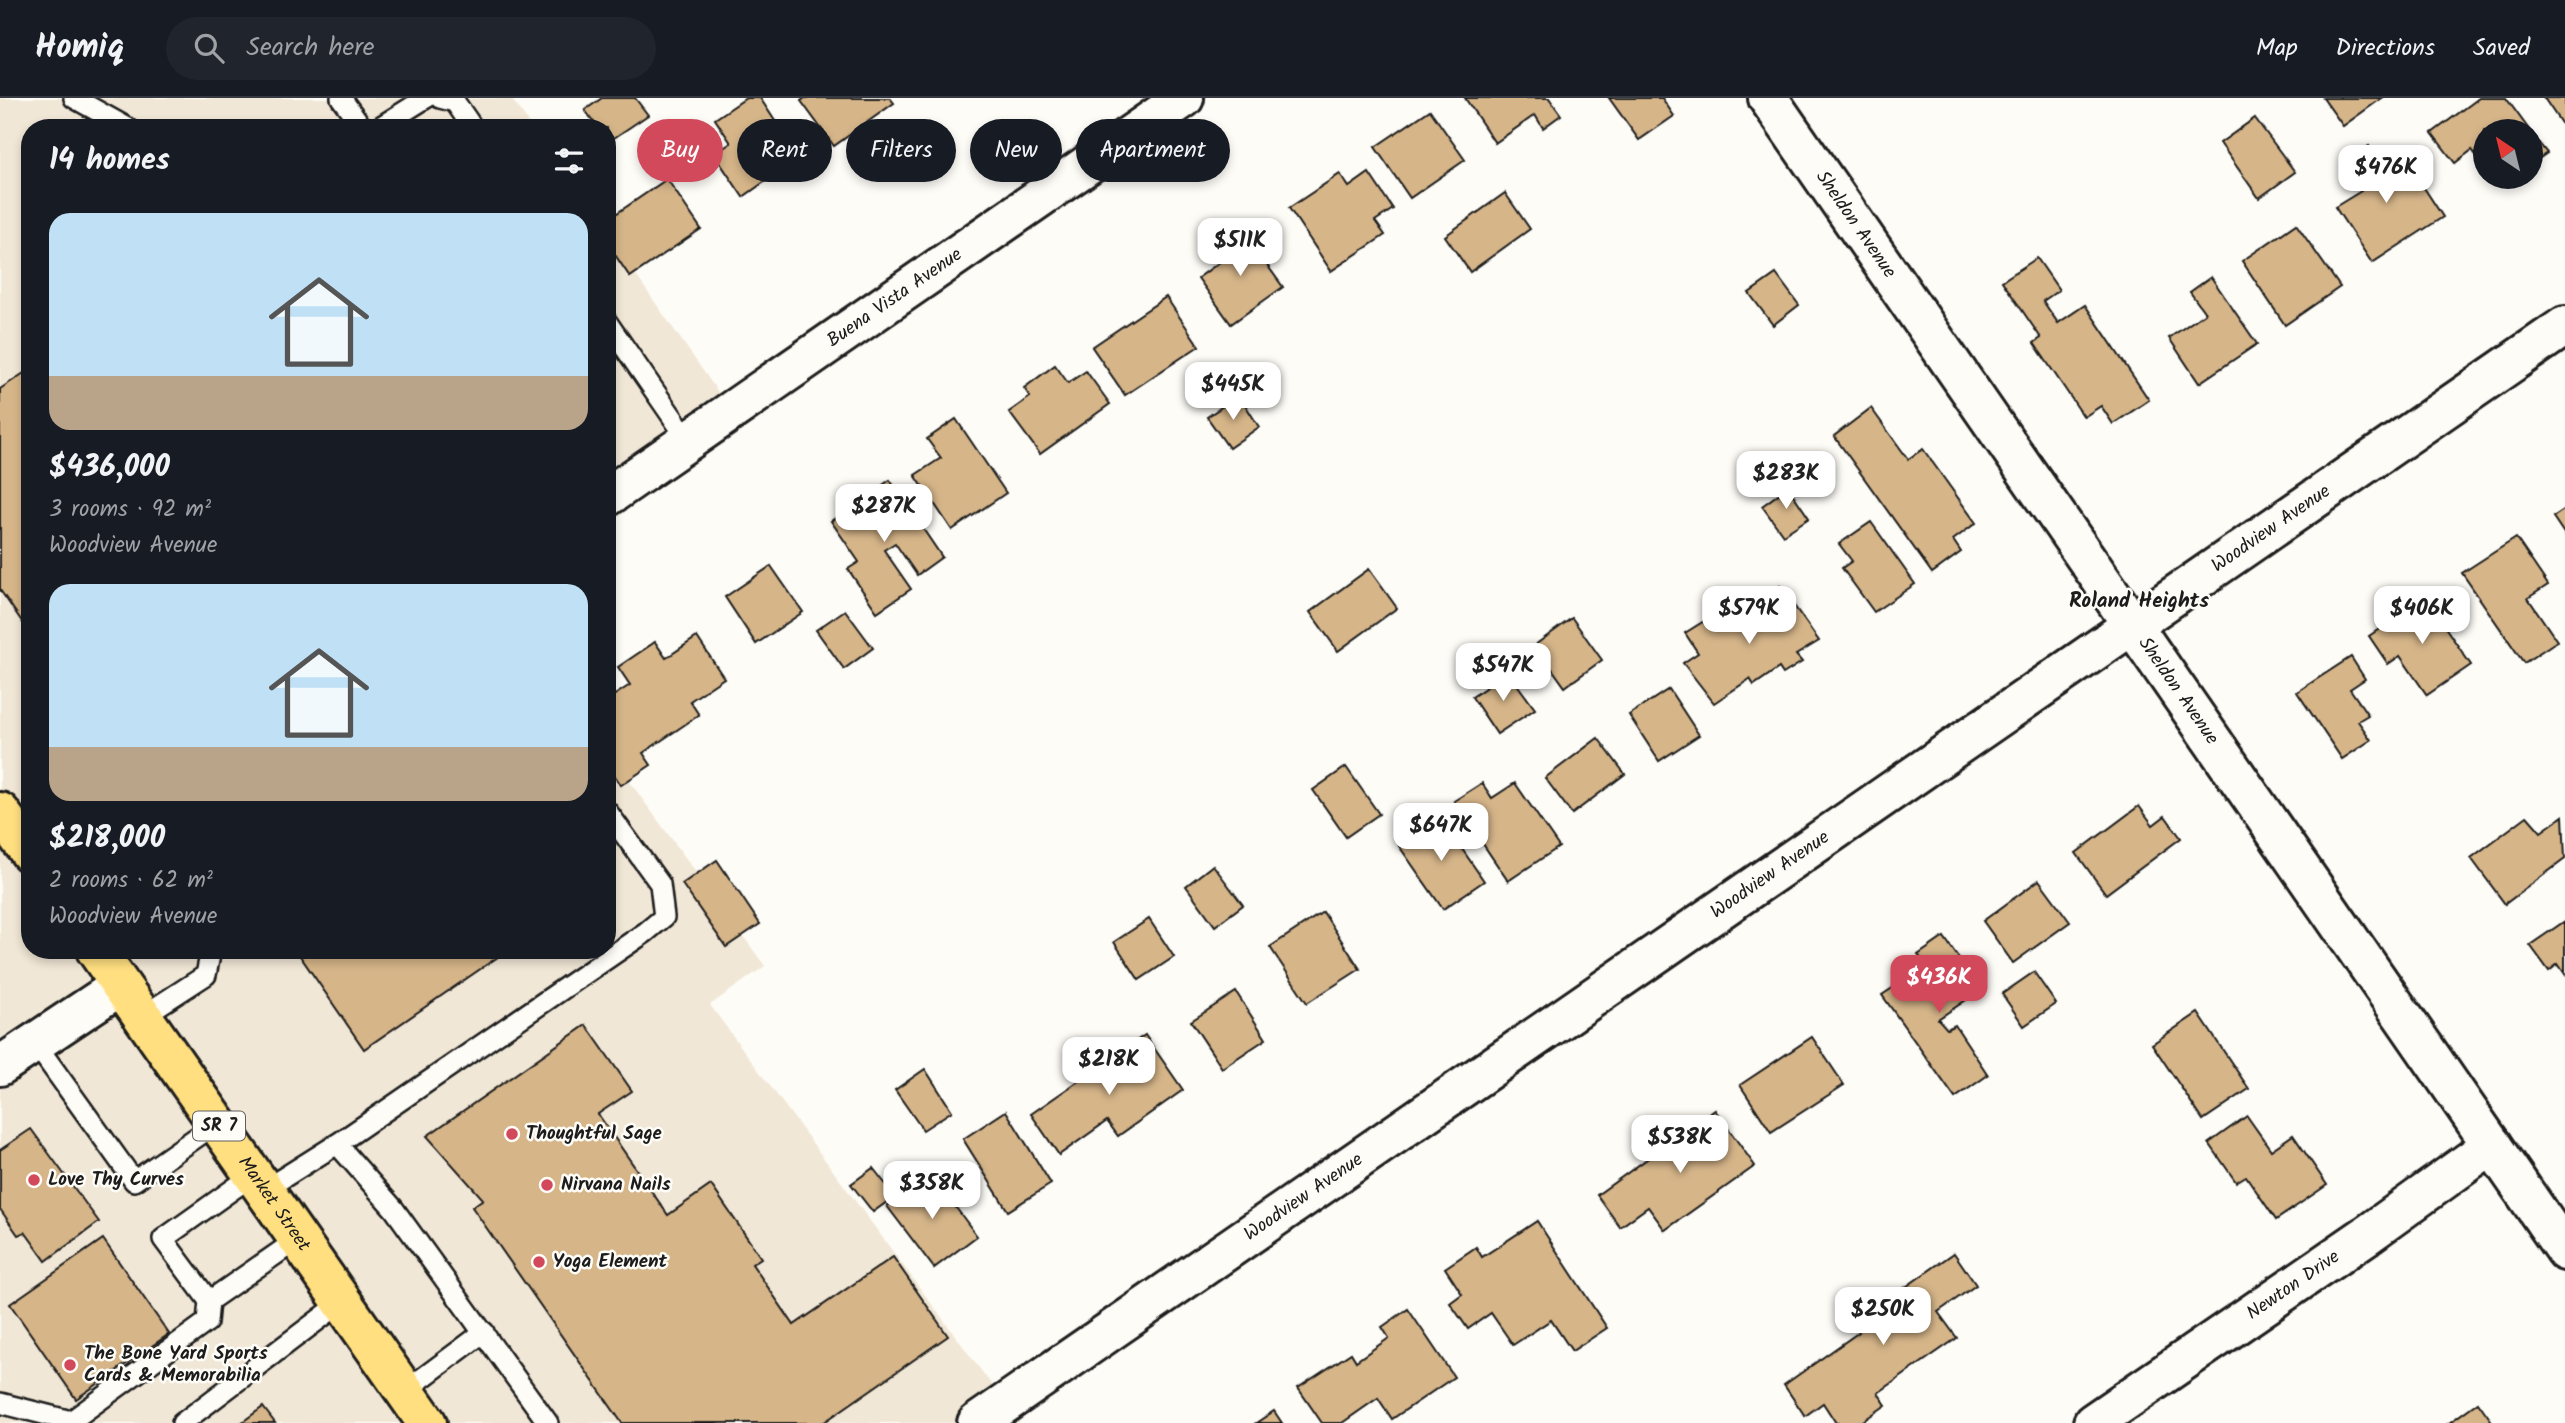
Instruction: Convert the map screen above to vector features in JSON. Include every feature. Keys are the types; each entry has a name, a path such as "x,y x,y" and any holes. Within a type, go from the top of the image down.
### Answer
{"main road":[{"path":"0,812 21,841"},
{"name":"Market Street","path":"102,959 427,1423"}],"street":[{"name":"Buena Vista Avenue","path":"616,492 1184,98"},
{"name":"Sheldon Avenue","path":"1768,98 2565,1251"},
{"name":"Woodview Avenue","path":"977,1423 2565,326"},
{"path":"0,1066 35,1043 131,1002"},
{"name":"Newton Drive","path":"2093,1423 2367,1235 2492,1145"}],"lane":[{"path":"74,98 112,119"},
{"path":"341,98 356,119"},
{"path":"392,119 426,98"},
{"path":"440,98 455,102 467,119"},
{"path":"616,335 689,441"},
{"path":"616,823 660,884 664,917 616,952"},
{"path":"131,1002 206,975 209,959"},
{"path":"0,1403 71,1421 206,1322 209,1301 163,1239 258,1183 337,1143 606,959"},
{"path":"35,1043 134,1181 216,1123"},
{"path":"337,1143 394,1209 548,1423"},
{"path":"209,1301 298,1239"},
{"path":"182,1423 342,1302"},
{"path":"405,1391 484,1332"}],"shaded area":[{"path":"0,98 511,98 526,119 21,119 21,959 616,959 616,763 765,966 710,1005 1020,1423 0,1423"},
{"path":"616,247 732,412 616,491"}],"building":[{"path":"602,98 635,98 648,115 637,119 637,122 616,137 616,119 592,119 585,110"},
{"path":"746,98 760,98 774,119 737,119 737,182 764,182 743,197 723,167 723,148 731,143 723,131 723,119 715,119"},
{"path":"805,98 890,98 894,103 872,119 846,119 846,137 834,146 832,119 814,119 801,101"},
{"path":"1465,98 1549,98 1561,115 1543,128 1535,115 1495,143"},
{"path":"1609,98 1662,98 1674,116 1639,140"},
{"path":"2323,98 2382,98 2343,126"},
{"path":"2479,98 2506,98 2521,119 2473,119 2473,151 2455,163 2432,133"},
{"path":"2544,98 2565,98 2565,129"},
{"path":"1430,110 1465,160 1410,198 1375,147"},
{"path":"2255,118 2295,172 2259,198 2220,143"},
{"path":"2369,146 2386,172 2406,160 2443,217 2372,263 2335,207 2361,191 2343,164"},
{"path":"1369,173 1393,209 1375,221 1385,235 1331,271 1289,208 1340,174 1349,187"},
{"path":"663,182 669,182 701,229 630,277 616,256 616,214"},
{"path":"1505,193 1530,229 1470,272 1445,236"},
{"path":"2296,224 2340,287 2285,325 2242,261"},
{"path":"1241,229 1283,287 1231,324 1198,278 1225,258 1216,247"},
{"path":"2037,258 2059,290 2043,301 2058,323 2085,305 2149,400 2113,424 2101,406 2084,417 2034,343 2041,338 2002,281"},
{"path":"1776,274 1799,305 1773,325 1749,293"},
{"path":"2211,277 2257,344 2199,383 2169,338 2205,313 2190,292"},
{"path":"1166,297 1199,346 1125,395 1092,347"},
{"path":"1055,365 1068,383 1086,371 1110,404 1040,454 1009,412 1030,397 1024,388"},
{"path":"21,375 21,620 0,590 0,389"},
{"path":"1239,395 1259,427 1229,448 1207,417"},
{"path":"1871,408 1908,459 1923,449 1976,523 1953,540 1961,552 1932,573 1834,436"},
{"path":"956,419 1006,493 952,530 915,475 941,458 927,439"},
{"path":"890,480 942,557 917,575 895,543 884,550 911,589 877,612 848,569 859,562 831,521"},
{"path":"1788,487 1809,518 1783,535 1762,506"},
{"path":"2565,509 2565,535 2553,517"},
{"path":"1871,522 1915,584 1874,612 1842,568 1852,561 1839,544"},
{"path":"2516,538 2548,585 2528,598 2557,641 2524,663 2462,573"},
{"path":"771,566 803,612 756,644 725,597"},
{"path":"1369,569 1397,608 1338,651 1310,612"},
{"path":"1780,586 1819,641 1796,655 1802,662 1783,674 1779,668 1754,685 1750,679 1714,703 1683,663 1698,653 1685,633 1709,618 1716,630"},
{"path":"2425,598 2471,665 2427,695 2400,656 2388,664 2369,636"},
{"path":"845,610 873,648 844,669 816,630"},
{"path":"1572,618 1602,660 1565,687 1535,645"},
{"path":"697,637 724,678 690,701 699,715 643,753 651,765 621,785 616,778 616,694 630,685 618,667 655,642 666,658"},
{"path":"2351,657 2365,679 2350,689 2368,715 2358,721 2371,740 2342,759 2297,692"},
{"path":"1508,672 1535,709 1497,734 1472,697"},
{"path":"1669,689 1699,735 1659,761 1629,715"},
{"path":"1598,738 1625,774 1572,814 1545,778"},
{"path":"1346,767 1379,814 1346,837 1313,790"},
{"path":"1482,783 1492,798 1515,783 1559,847 1508,881 1454,801"},
{"path":"2139,806 2153,825 2165,816 2181,838 2106,894 2076,853"},
{"path":"2527,816 2541,832 2563,816 2565,859 2505,904 2471,858"},
{"path":"1440,817 1484,881 1443,909 1399,846"},
{"path":"717,860 760,924 726,947 682,884"},
{"path":"1213,865 1243,905 1215,926 1186,886"},
{"path":"2039,880 2070,922 2013,963 1983,921"},
{"path":"1323,912 1360,969 1307,1003 1270,947"},
{"path":"1149,919 1174,957 1139,980 1114,942"},
{"path":"2565,921 2565,974 2558,964 2549,971 2530,945"},
{"path":"1944,937 1981,990 1938,1019 1947,1029 1955,1025 1988,1075 1955,1098 1882,995 1927,965 1918,955"},
{"path":"302,959 495,959 364,1049"},
{"path":"2034,972 2056,1004 2024,1026 2002,994"},
{"path":"1236,992 1266,1039 1222,1068 1191,1021"},
{"path":"2198,1013 2249,1089 2203,1120 2152,1044"},
{"path":"586,1025 632,1091 598,1114 668,1215 711,1185 761,1258 752,1264 794,1325 893,1257 948,1336 823,1423 622,1423 472,1207 483,1199 427,1136"},
{"path":"1145,1035 1183,1090 1118,1136 1107,1121 1059,1155 1031,1114"},
{"path":"1812,1037 1844,1085 1771,1132 1740,1085"},
{"path":"925,1069 952,1111 923,1130 895,1090"},
{"path":"1715,1110 1755,1166 1665,1230 1648,1207 1620,1227 1597,1195"},
{"path":"1006,1111 1051,1184 1008,1211 963,1139"},
{"path":"2247,1116 2271,1150 2293,1135 2327,1185 2276,1220 2246,1176 2236,1182 2209,1143"},
{"name":"Love Thy Curves","path":"31,1129 99,1222 46,1261 25,1232 18,1235 0,1209 0,1150"},
{"path":"873,1168 895,1196 873,1212 851,1184"},
{"path":"931,1174 977,1236 934,1268 887,1206"},
{"path":"1537,1221 1607,1328 1572,1351 1551,1320 1513,1345 1491,1313 1468,1329 1450,1303 1462,1294 1445,1268 1476,1247 1482,1257"},
{"path":"103,1239 169,1334 76,1399 10,1304"},
{"path":"1954,1253 1976,1285 1938,1312 1957,1338 1878,1393 1886,1405 1860,1423 1836,1423 1823,1403 1805,1416 1784,1385 1859,1332 1853,1324"},
{"path":"1408,1309 1454,1377 1392,1419 1378,1398 1342,1423 1322,1423 1298,1388 1351,1353 1356,1361 1389,1338 1382,1327"},
{"path":"2478,1402 2493,1423 2449,1423"},
{"path":"263,1407 275,1423 241,1423"},
{"path":"1274,1411 1282,1423 1256,1423"}],"place":[{"name":"Thoughtful Sage","path":"512,1134"},
{"name":"Love Thy Curves","path":"34,1180"},
{"name":"Nirvana Nails","path":"547,1185"},
{"name":"Yoga Element","path":"539,1262"},
{"name":"The Bone Yard Sports Cards & Memorabilia","path":"70,1365"}],"district":[{"name":"Roland Heights","path":"2139,601"}]}
